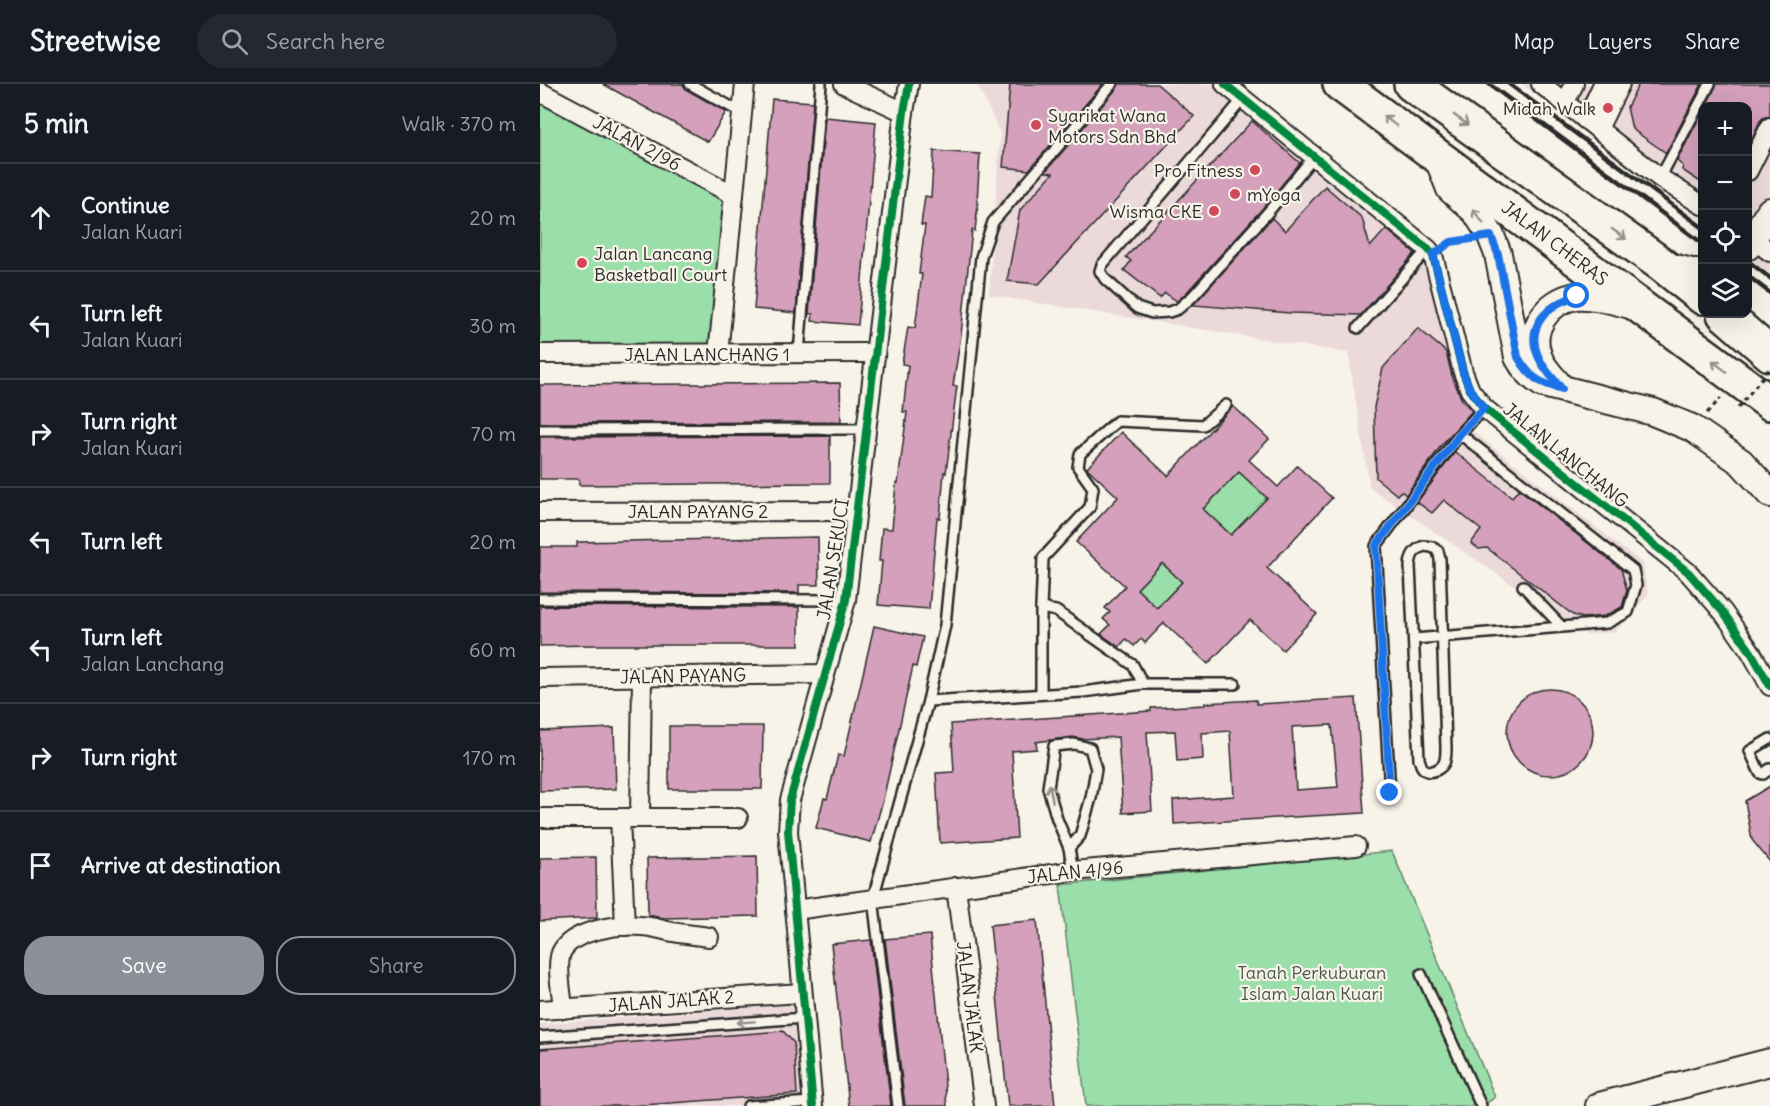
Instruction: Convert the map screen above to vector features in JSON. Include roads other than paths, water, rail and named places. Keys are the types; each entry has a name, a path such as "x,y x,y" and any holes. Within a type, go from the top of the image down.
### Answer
{"highway":[{"name":"JALAN CHERAS","path":"1340,84 1642,308 1761,404"},
{"path":"1412,84 1661,264 1698,294"}],"street":[{"path":"718,354 745,84"},
{"path":"844,84 904,112"},
{"name":"JALAN SEKUCI","path":"813,1104 788,831 790,800 846,600 909,84"},
{"path":"1225,84 1431,252"},
{"path":"1541,84 1660,178 1698,202"},
{"path":"1565,102 1574,84"},
{"path":"1592,125 1603,84"},
{"path":"1592,125 1620,84"},
{"name":"JALAN 2/96","path":"540,92 734,195"},
{"path":"1752,163 1770,127"},
{"path":"1437,156 1450,189 1476,212 1491,236 1498,254 1518,357 1524,368 1543,384 1653,412 1692,428 1741,462 1770,494"},
{"path":"1754,243 1770,211"},
{"name":"JALAN LANCHANG","path":"1431,252 1463,372 1470,390 1484,408 1688,572 1723,612 1751,652 1770,686"},
{"path":"1661,264 1698,272"},
{"path":"1562,389 1539,358 1534,339 1536,328 1550,308 1562,300 1577,296 1642,308"},
{"name":"JALAN LANCHANG 1","path":"540,354 875,353"},
{"name":"JALAN PAYANG 2","path":"540,512 857,511"},
{"name":"JALAN PAYANG","path":"540,678 825,674"},
{"path":"639,818 642,676"},
{"path":"540,818 738,818"},
{"path":"620,818 625,926"},
{"name":"JALAN 4/96","path":"795,910 1073,871 1356,846"},
{"name":"JALAN JALAK","path":"956,887 984,1106"},
{"path":"563,1009 559,961 561,953 566,945 588,932 625,926 649,927 709,937"},
{"name":"JALAN JALAK 2","path":"540,1010 802,993"},
{"path":"1599,1106 1770,1062"}],"lane":[{"path":"690,84 742,113"},
{"path":"799,353 821,84"},
{"path":"898,1106 873,898 928,701 945,625 981,257 993,222 1112,84"},
{"path":"1660,178 1710,84"},
{"path":"1243,99 1102,265 1100,271 1105,279 1137,308 1152,313 1169,312 1178,309 1192,297 1269,211 1314,156"},
{"path":"1358,328 1431,252"},
{"path":"1041,694 1043,558 1090,507 1093,488 1078,467 1080,454 1117,421 1203,425 1226,405"},
{"path":"1390,793 1376,546 1460,434 1484,408"},
{"path":"540,430 866,429"},
{"path":"1414,639 1607,623 1628,612 1636,585 1633,570 1460,434"},
{"path":"1424,546 1432,547 1438,551 1446,758 1439,769 1432,771 1422,768 1419,759 1414,639 1411,555 1416,549 1424,546"},
{"path":"1523,586 1562,627"},
{"path":"540,599 846,600"},
{"path":"1041,608 1056,611 1133,665 1143,684"},
{"path":"928,701 1083,692 1143,684 1234,684"},
{"path":"1770,740 1750,750 1760,773 1766,772 1770,784"},
{"path":"1069,849 1080,837 1096,769 1090,748 1074,744 1054,746 1048,788 1069,849 1073,871"},
{"path":"1421,974 1478,1105"},
{"path":"540,1037 805,1018"},
{"path":"748,1106 813,1104"}],"railway":[{"path":"1489,84 1698,240"},
{"path":"1509,84 1698,224"},
{"path":"1752,264 1770,278"},
{"path":"1752,279 1770,293"}],"place":[{"name":"Midah Walk","path":"1608,108"},
{"name":"Syarikat Wana Motors Sdn Bhd","path":"1036,125"},
{"name":"Pro Fitness","path":"1255,170"},
{"name":"mYoga","path":"1235,194"},
{"name":"Wisma CKE","path":"1214,211"},
{"name":"Jalan Lancang Basketball Court","path":"582,263"}],"park label":[{"name":"Tanah Perkuburan Islam Jalan Kuari","path":"1312,982"}]}
